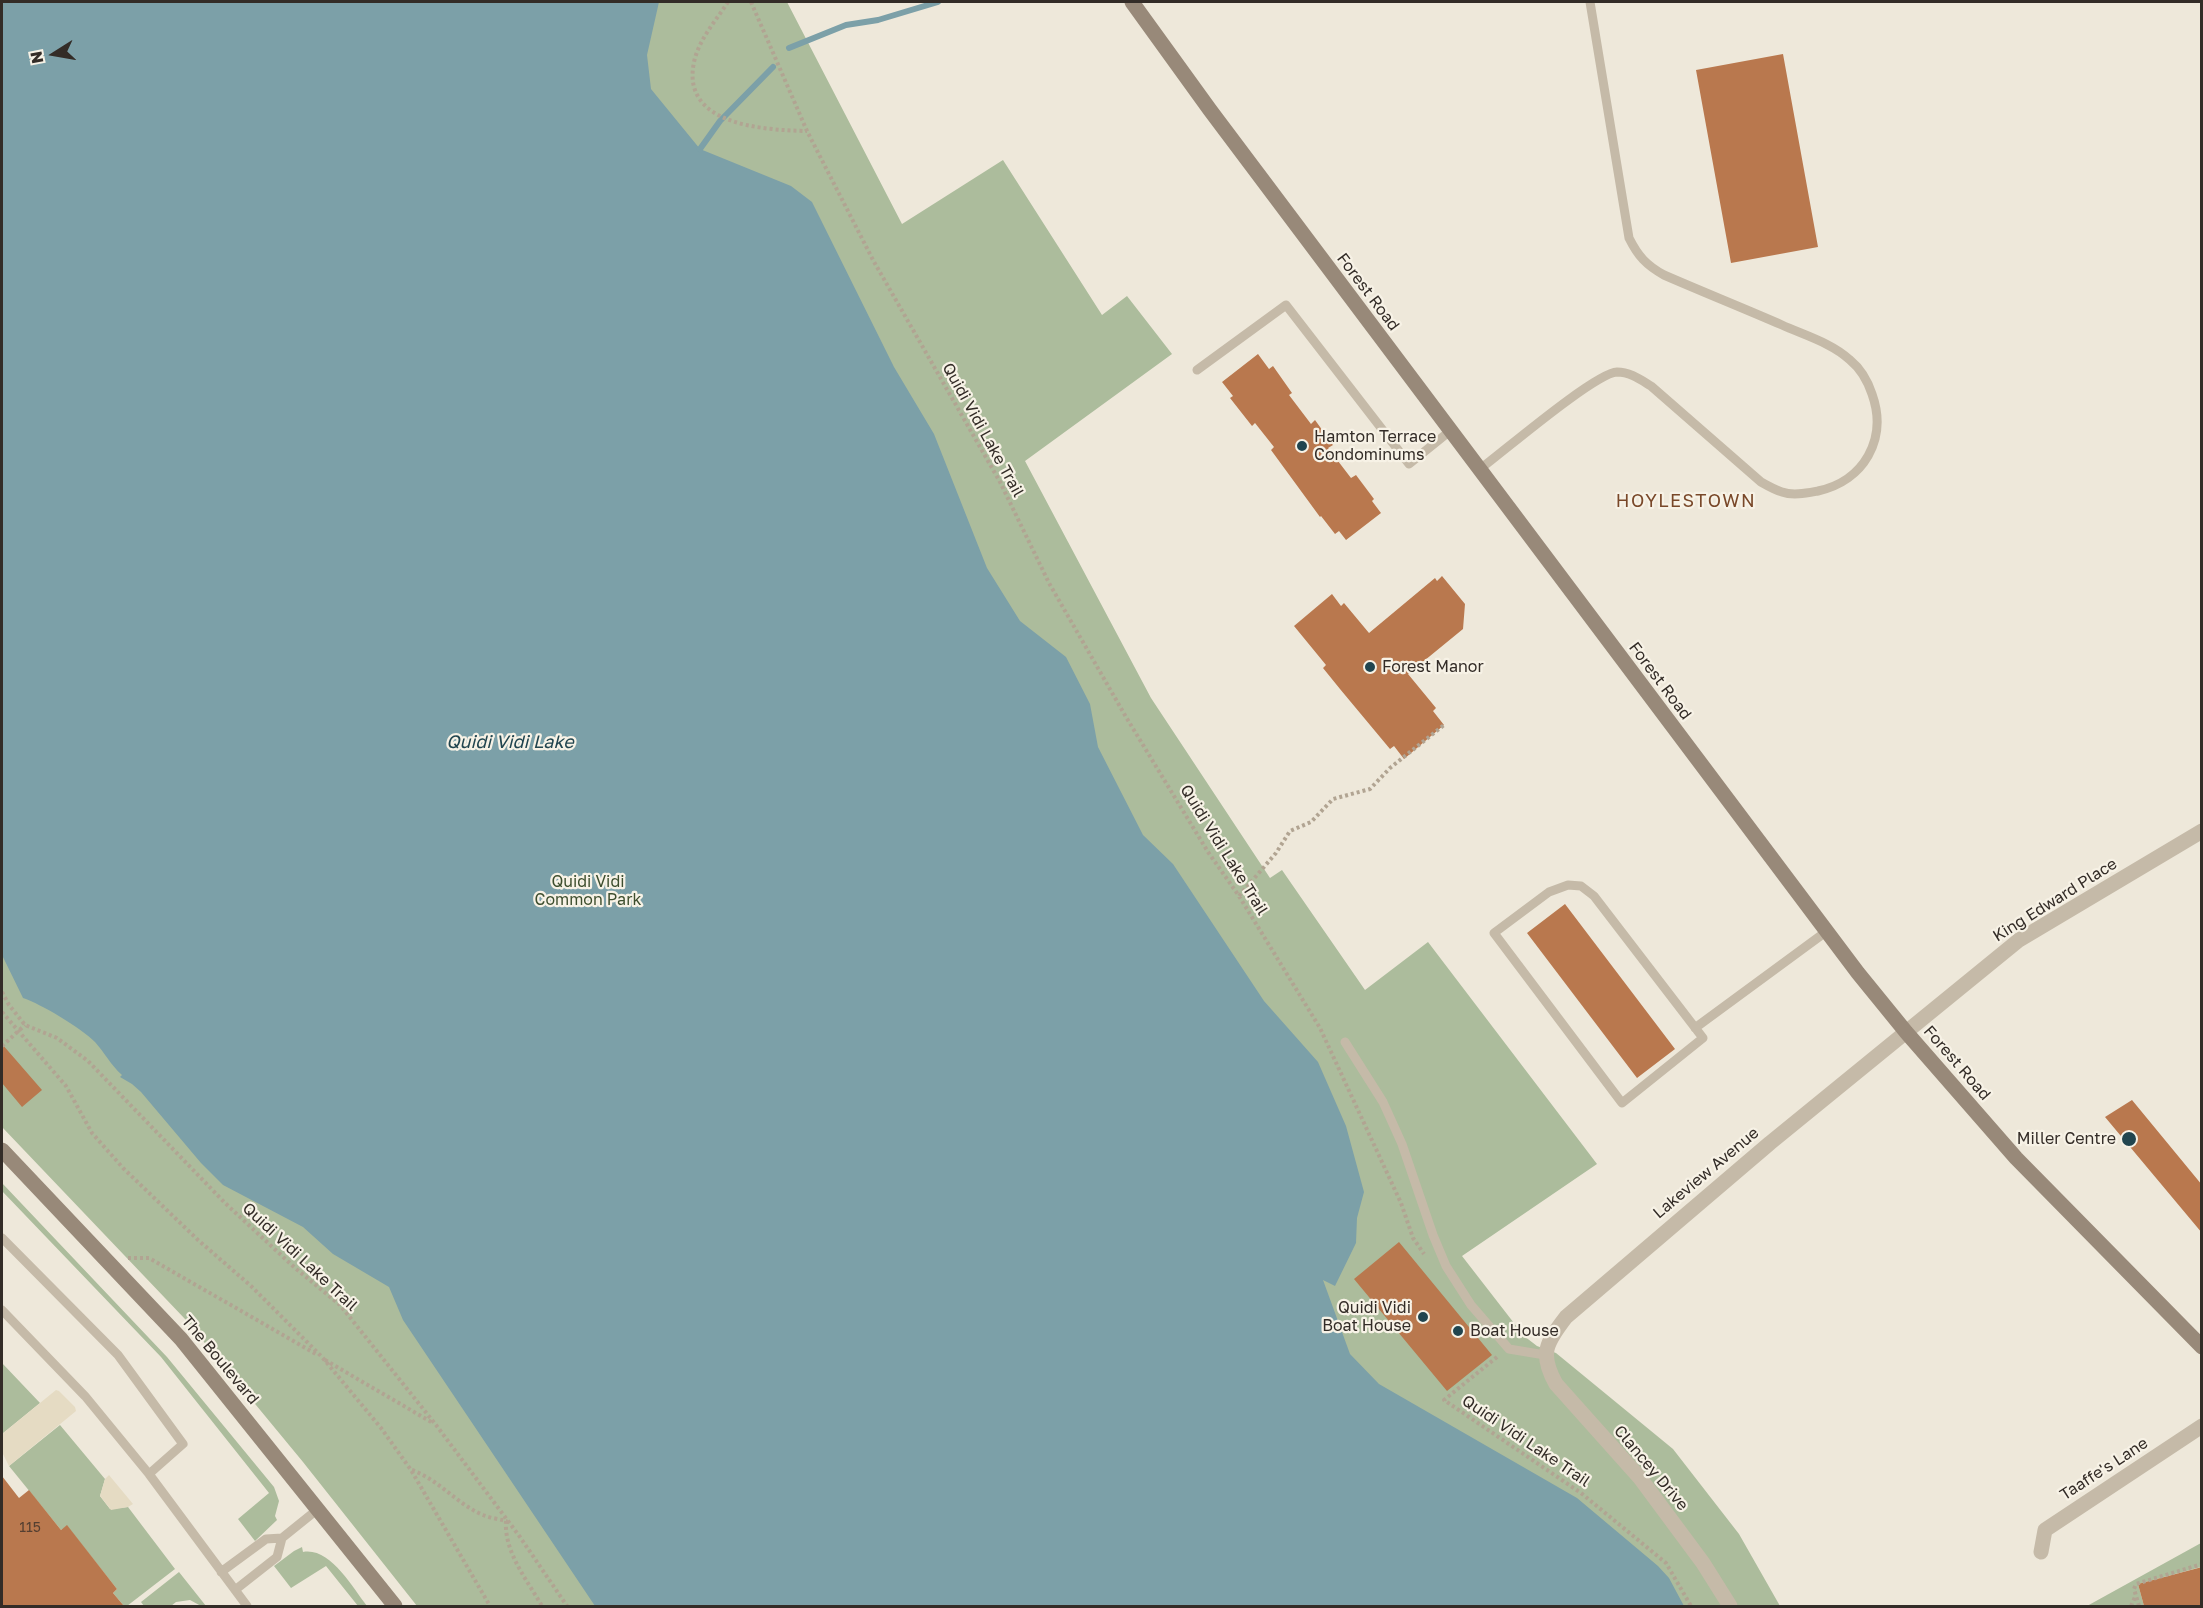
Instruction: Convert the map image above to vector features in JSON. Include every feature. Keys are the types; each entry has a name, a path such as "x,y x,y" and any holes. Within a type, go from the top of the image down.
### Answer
{"street":[{"name":"Forest Road","path":"1132,2 1450,431 1827,931 1906,1032 2016,1158 2202,1347"},
{"name":"King Edward Place","path":"1906,1032 2019,940 2202,831"},
{"name":"Lakeview Avenue","path":"1545,1355 1546,1344 1566,1317 1668,1228 1906,1032"},
{"name":"The Boulevard","path":"2,1150 181,1339 395,1606"},
{"name":"Clancey Drive","path":"1545,1355 1548,1370 1556,1384 1640,1478 1703,1563 1730,1606"},
{"name":"Taaffe's Lane","path":"2041,1552 2045,1530 2202,1426"}],"lane":[{"path":"1480,469 1585,388 1605,375 1618,372 1632,375 1651,386 1761,482 1783,492 1808,493 1833,487 1846,480 1862,466 1872,448 1878,430 1876,407 1869,384 1850,359 1820,341 1664,275 1648,266 1637,254 1629,237 1590,2"},
{"path":"1197,370 1286,305 1409,464 1450,431"},
{"path":"1568,885 1581,886 1604,908 1695,1028 1703,1038 1622,1103 1494,933 1549,892 1568,885"},
{"path":"1695,1028 1827,931"},
{"path":"1345,1042 1383,1102 1402,1144 1442,1256 1471,1305 1509,1349 1545,1355"},
{"path":"2,1238 118,1355 183,1444 149,1474"},
{"path":"2,1310 85,1396 149,1474 248,1606"},
{"path":"221,1572 266,1539 282,1538 318,1509"},
{"path":"235,1590 277,1557 282,1538"}],"path":[{"path":"728,2 706,34 695,58 693,87 702,103 727,121 775,130 807,131"},
{"name":"Quidi Vidi Lake Trail","path":"751,2 807,131 873,260 1000,482 1049,583 1126,717 1208,852 1239,896 1320,1028 1401,1203 1413,1238 1426,1257"},
{"path":"1239,896 1276,853 1290,831 1311,822 1333,799 1370,789 1390,768 1444,725"},
{"path":"2,992 25,1025 2,1046"},
{"path":"2,1012 66,1086 92,1133 123,1168 251,1287 322,1358 381,1428 411,1470 490,1606"},
{"name":"Quidi Vidi Lake Trail","path":"25,1025 57,1038 88,1061 225,1203 295,1268 340,1305 436,1425 520,1537 567,1606"},
{"path":"127,1257 149,1258 436,1425"},
{"name":"Quidi Vidi Lake Trail","path":"1492,1347 1498,1356 1444,1400 1581,1493 1666,1563 1691,1606"},
{"path":"411,1470 426,1476 459,1501 484,1516 506,1521 505,1535 511,1552 542,1606"},
{"path":"2139,1606 2135,1597 2136,1584 2202,1564"},
{"path":"2131,1606 2135,1597"}],"green space":[{"name":"Quidi Vidi Lake","path":"2,2 787,2 902,224 1003,160 1102,315 1127,296 1172,354 1025,461 1151,698 1270,878 1282,870 1365,990 1428,942 1597,1164 1462,1256 1524,1336 1537,1346 1556,1353 1673,1449 1739,1534 1780,1606 417,1606 303,1462 185,1319 2,1127"},
{"path":"2,1183 167,1357 274,1487 279,1501 275,1516 277,1520 255,1541 238,1519 269,1493 161,1357 2,1191"},
{"path":"2,1363 40,1403 2,1434"},
{"path":"60,1425 105,1479 100,1496 110,1509 128,1507 175,1569 127,1606 124,1606 113,1593 117,1589 67,1526 61,1530 9,1466"},
{"path":"2201,1543 2201,1567 2138,1584 2144,1606 2087,1606"},
{"path":"302,1547 303,1552 313,1552 322,1556 340,1570 367,1606 358,1606 326,1566 291,1588 274,1566"},
{"path":"179,1572 206,1606 190,1600 176,1602 171,1606 144,1606 141,1602"}],"shaded area":[{"path":"56,1390 75,1407 76,1411 9,1466 2,1452 2,1434"},
{"path":"109,1475 133,1504 111,1510 100,1496 105,1479"}],"water":[{"name":"Quidi Vidi Lake","path":"2,2 659,2 647,55 651,89 700,149 791,186 812,202 894,367 934,434 987,568 1020,621 1066,657 1090,704 1098,747 1143,835 1173,864 1264,1001 1318,1062 1346,1126 1364,1192 1357,1218 1356,1243 1335,1286 1323,1280 1350,1354 1379,1384 1577,1498 1658,1566 1669,1578 1684,1606 595,1606 403,1320 389,1287 333,1254 303,1227 223,1185 201,1163 141,1092 120,1077 122,1075 95,1042 60,1017 23,998 2,955"}],"building":[{"path":"1783,54 1818,247 1731,263 1696,70"},
{"name":"Hamton Terrace Condominums","path":"1258,354 1269,369 1273,366 1292,393 1289,395 1311,424 1315,420 1333,445 1328,448 1351,478 1356,475 1374,499 1372,501 1381,513 1346,540 1339,531 1335,534 1320,517 1271,450 1274,447 1255,423 1252,426 1230,398 1233,396 1222,382"},
{"name":"Forest Manor","path":"1442,576 1465,604 1463,629 1408,674 1436,708 1433,711 1444,725 1404,759 1394,746 1390,749 1340,689 1323,668 1326,665 1294,626 1332,594 1341,606 1344,603 1369,633 1435,578 1437,581"},
{"path":"1565,904 1675,1049 1637,1078 1527,933"},
{"path":"2,1044 42,1090 22,1107 2,1083"},
{"path":"2132,1100 2202,1185 2202,1233 2105,1117"},
{"name":"Quidi Vidi Boat House","path":"1399,1242 1492,1355 1447,1391 1354,1279"},
{"path":"2,1476 19,1498 29,1490 61,1530 67,1525 117,1589 113,1593 124,1606 2,1606"},
{"path":"2202,1567 2202,1606 2144,1606 2138,1584"}],"waterway":[{"path":"789,48 846,25 878,20 938,2"},
{"path":"700,149 720,121 773,67"}],"place":[{"name":"Hamton Terrace Condominums","path":"1302,446"},
{"name":"Forest Manor","path":"1370,667"},
{"name":"Miller Centre","path":"2129,1139"},
{"name":"Quidi Vidi Boat House","path":"1423,1317"},
{"name":"Boat House","path":"1458,1331"}],"district":[{"name":"HOYLESTOWN","path":"1686,501"}],"park label":[{"name":"Quidi Vidi Common Park","path":"588,891"}]}
